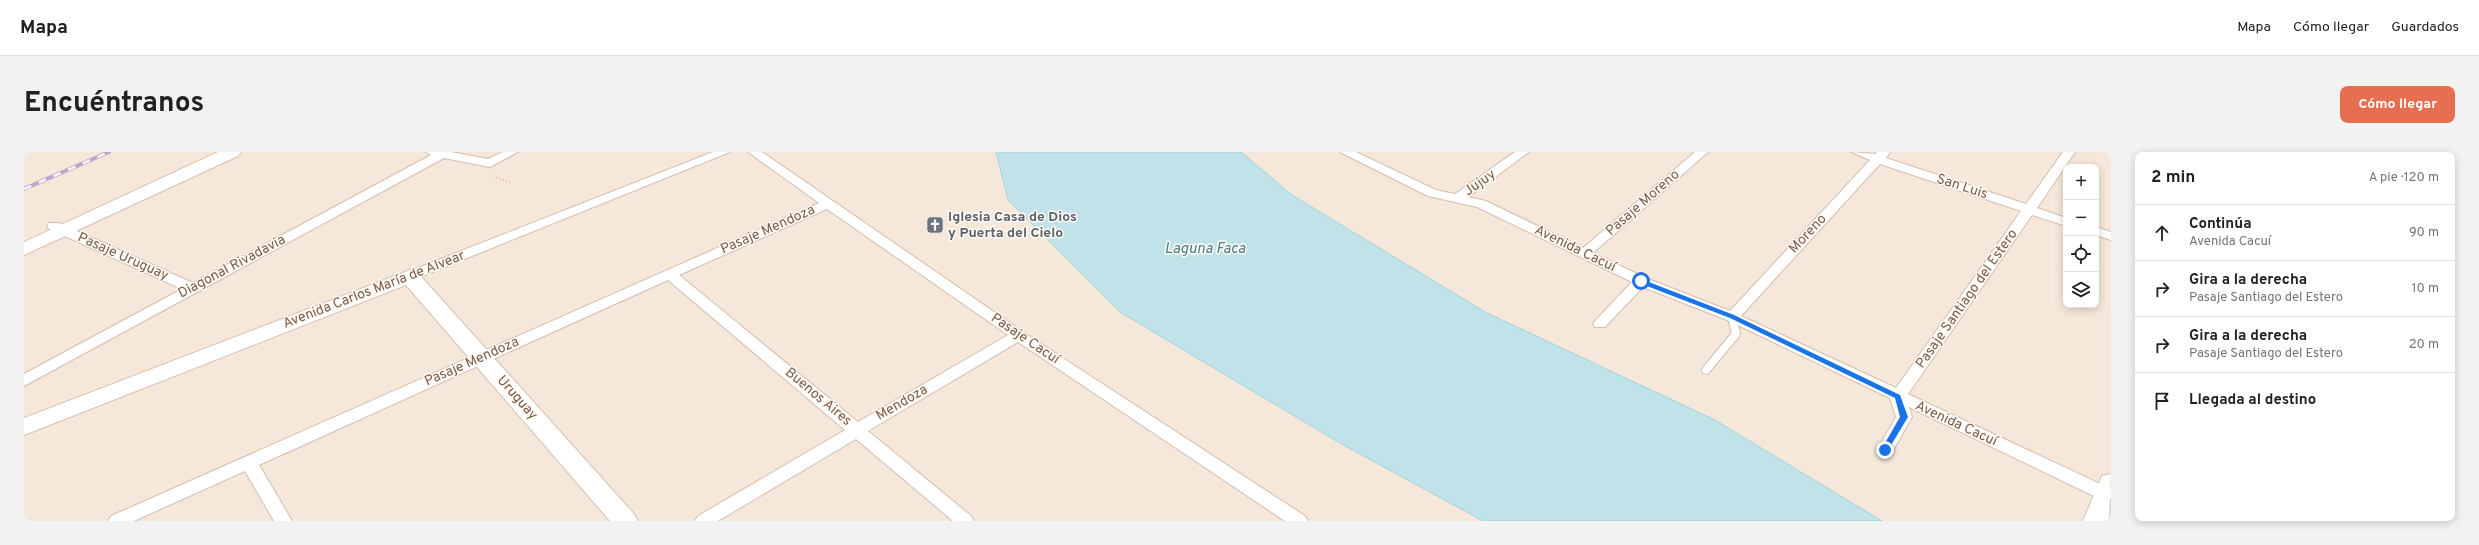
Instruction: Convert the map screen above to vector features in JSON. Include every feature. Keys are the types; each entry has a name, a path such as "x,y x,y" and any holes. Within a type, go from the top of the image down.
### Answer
{"street":[{"path":"24,249 59,228 216,152"},
{"path":"24,240 59,228 232,152"},
{"path":"436,153 490,163 512,152"},
{"name":"Avenida Carlos María de Alvear","path":"24,426 724,152"},
{"name":"Pasaje Cacuí","path":"754,152 827,204 1289,519"},
{"name":"Avenida Cacuí","path":"1346,152 1432,193 1456,200 1481,204 1641,281 1732,317 1898,397 2109,488"},
{"name":"Jujuy","path":"1456,200 1523,152"},
{"name":"Pasaje Moreno","path":"1584,254 1702,152"},
{"name":"San Luis","path":"1857,152 1881,155 2029,210 2063,221"},
{"name":"Pasaje Santiago del Estero","path":"1898,397 2069,152"},
{"name":"Diagonal Rivadavia","path":"24,381 436,153"},
{"name":"Moreno","path":"1732,317 1881,155"},
{"name":"Pasaje Mendoza","path":"117,521 827,204"},
{"name":"Pasaje Uruguay","path":"59,228 192,288"},
{"path":"2099,232 2111,236"},
{"name":"Buenos Aires","path":"669,274 965,521"},
{"name":"Uruguay","path":"410,276 625,521"},
{"path":"1600,324 1641,281"},
{"name":"Mendoza","path":"704,521 1018,334"},
{"path":"1885,450 1904,417 1898,397"},
{"path":"249,462 283,521"},
{"path":"2096,521 2109,488"}],"lane":[{"path":"1706,370 1736,334 1732,317"}],"shaded area":[{"path":"24,152 2111,152 2111,521 24,521"}],"water":[{"name":"Laguna Faca","path":"996,152 1241,152 1292,195 1485,312 1715,420 1882,521 1483,521 1338,442 1120,312 1008,200"}],"railway":[{"path":"24,189 109,152"}],"place":[{"name":"Iglesia Casa de Dios y Puerta del Cielo","path":"935,225"}],"route":[{"path":"1641,281 1732,317 1898,397 1904,417 1885,450"}]}
